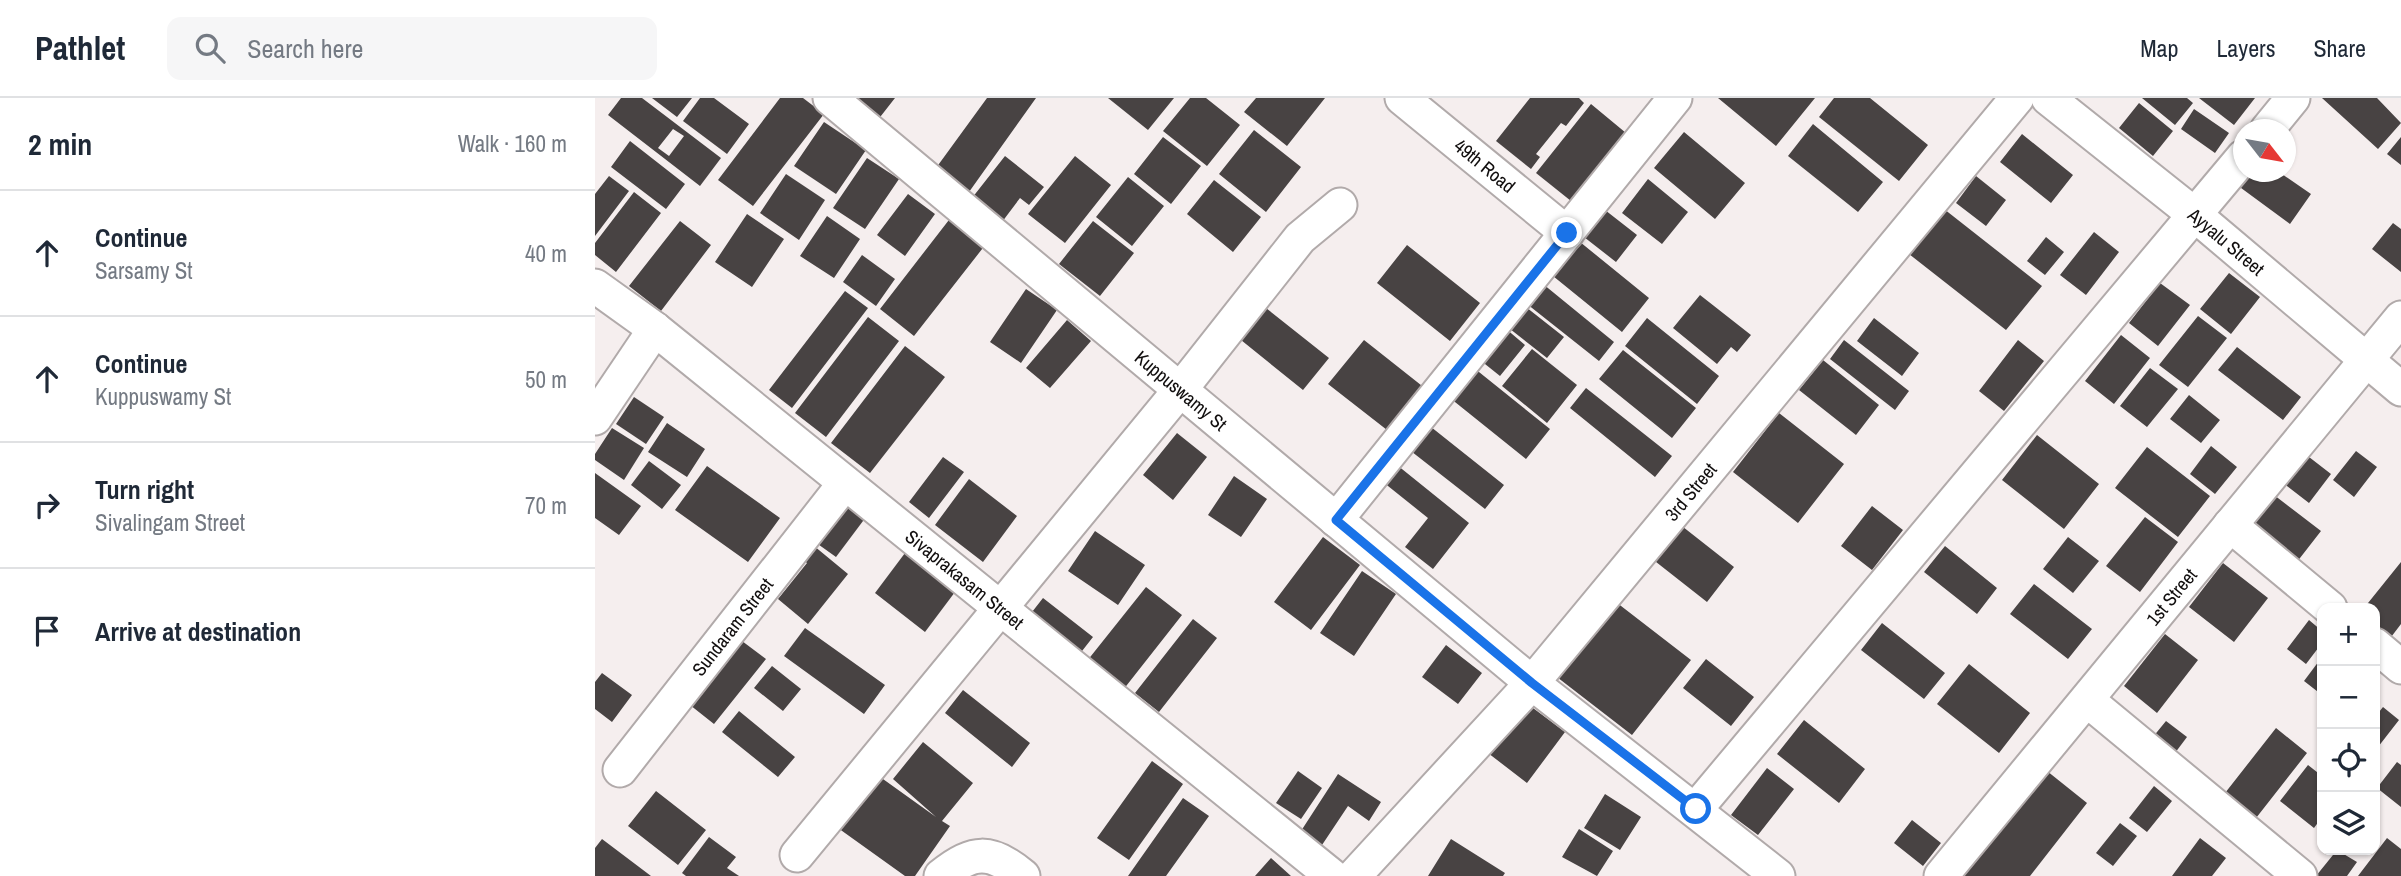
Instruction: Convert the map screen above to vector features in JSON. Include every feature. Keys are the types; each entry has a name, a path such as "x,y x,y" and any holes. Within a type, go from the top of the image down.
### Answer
{"street":[{"name":"Kuppuswamy St","path":"830,98 1532,683 1778,876"},
{"name":"49th Road","path":"1402,98 1567,233"},
{"path":"1336,520 1675,98"},
{"name":"3rd Street","path":"1354,876 1532,683 2017,98"},
{"name":"Ayyalu Street","path":"2048,98 2195,215 2401,389"},
{"path":"2276,119 2293,98"},
{"path":"1696,809 2233,169"},
{"path":"797,855 1180,390 1300,238 1340,205"},
{"name":"Sivaprakasam Street","path":"595,286 655,329 1332,876"},
{"name":"1st Street","path":"1941,876 2401,318"},
{"path":"595,418 655,329"},
{"name":"Sundaram Street","path":"620,770 845,482"},
{"path":"2230,525 2324,603"},
{"path":"2380,649 2401,667"},
{"path":"2087,700 2299,876"},
{"path":"941,876 960,860 987,854 1008,863 1023,876"}],"building":[{"path":"621,98 642,98 721,158 700,186 608,115","holes":["673,129 684,136 669,156 658,148"]},
{"path":"652,98 692,98 677,117"},
{"path":"700,98 714,98 749,124 727,154 683,121"},
{"path":"780,98 803,98 824,114 753,206 718,180"},
{"path":"859,98 895,98 877,121 855,103"},
{"path":"987,98 1036,98 969,192 936,168"},
{"path":"1108,98 1174,98 1148,130"},
{"path":"1190,98 1206,98 1240,125 1207,166 1163,131"},
{"path":"1256,98 1325,98 1287,146 1244,112"},
{"path":"1530,98 1579,98 1584,103 1566,126 1561,123 1536,154 1540,157 1531,169 1496,141"},
{"path":"1718,98 1815,98 1776,146"},
{"path":"1834,98 1870,98 1928,145 1899,181 1819,117"},
{"path":"2142,98 2187,98 2193,103 2175,125"},
{"path":"2199,98 2255,98 2239,119 2233,119 2233,124"},
{"path":"2322,98 2377,98 2401,123 2378,149"},
{"path":"2139,103 2173,131 2153,156 2119,128"},
{"path":"1591,104 1626,133 1571,201 1536,173"},
{"path":"2194,109 2229,133 2215,153 2181,129"},
{"path":"824,122 866,150 836,194 794,166"},
{"path":"1813,124 1883,182 1858,212 1788,156"},
{"path":"1254,130 1301,167 1266,212 1219,174"},
{"path":"1684,132 1745,183 1715,219 1654,168"},
{"path":"2022,134 2073,175 2051,203 2000,162"},
{"path":"1163,137 1201,166 1171,204 1134,174"},
{"path":"2401,137 2401,165 2387,154"},
{"path":"630,141 685,184 666,209 611,167"},
{"path":"1005,156 1044,187 1029,205 1020,198 1002,222 972,198"},
{"path":"1075,156 1111,185 1065,243 1028,214"},
{"path":"867,158 899,179 865,229 833,208"},
{"path":"786,174 825,200 799,240 760,213"},
{"path":"609,176 629,191 595,236 595,194"},
{"path":"1976,176 2006,200 1986,226 1956,203"},
{"path":"1128,177 1164,206 1132,246 1096,217"},
{"path":"1648,179 1688,212 1662,244 1622,213"},
{"path":"1214,180 1261,217 1233,252 1187,214"},
{"path":"2239,182 2294,182 2311,194 2290,224 2237,185"},
{"path":"634,192 661,213 616,272 595,255 595,243"},
{"path":"908,194 935,214 905,256 877,235"},
{"path":"1944,209 2042,286 2006,330 1909,254"},
{"path":"1605,210 1637,235 1616,262 1584,237"},
{"path":"747,214 784,239 752,287 715,262"},
{"path":"827,216 860,239 834,278 800,256"},
{"path":"952,216 986,244 914,336 880,309"},
{"path":"680,221 711,245 661,311 629,286"},
{"path":"1093,221 1134,253 1100,296 1059,264"},
{"path":"2393,223 2401,229 2401,272 2372,249"},
{"path":"2094,232 2119,252 2086,295 2060,275"},
{"path":"2046,237 2064,252 2045,275 2027,261"},
{"path":"1580,242 1649,298 1622,332 1553,276"},
{"path":"1407,245 1480,303 1450,341 1377,283"},
{"path":"862,255 895,279 876,306 843,282"},
{"path":"2229,273 2260,297 2231,334 2200,309"},
{"path":"2160,283 2190,305 2158,346 2129,323"},
{"path":"1543,284 1614,342 1599,361 1527,304"},
{"path":"1026,289 1057,310 1021,363 990,342"},
{"path":"845,291 868,308 792,408 769,390"},
{"path":"1700,295 1751,335 1737,352 1731,347 1717,364 1673,328"},
{"path":"1522,304 1564,337 1547,358 1505,325"},
{"path":"1266,308 1329,358 1303,390 1241,340"},
{"path":"2198,316 2227,338 2188,387 2159,365"},
{"path":"868,317 899,341 826,437 795,413"},
{"path":"1647,318 1719,376 1697,404 1625,346"},
{"path":"1874,318 1919,353 1902,376 1857,341"},
{"path":"1067,320 1091,341 1050,388 1026,368"},
{"path":"1505,328 1525,345 1500,376 1480,360"},
{"path":"2121,335 2150,358 2114,404 2085,381"},
{"path":"1364,340 1431,393 1396,437 1328,384"},
{"path":"1844,340 1909,391 1895,410 1830,359"},
{"path":"2018,340 2044,361 2004,411 1979,391"},
{"path":"905,346 945,377 870,473 831,443"},
{"path":"2237,347 2301,397 2283,420 2218,370"},
{"path":"1532,349 1577,385 1547,423 1502,386"},
{"path":"1623,350 1696,408 1672,438 1599,379"},
{"path":"1823,360 1879,405 1856,435 1799,390"},
{"path":"1474,368 1550,429 1526,459 1450,398"},
{"path":"2150,368 2178,389 2147,427 2120,406"},
{"path":"1586,388 1672,456 1655,477 1570,408"},
{"path":"2189,395 2220,420 2201,443 2170,419"},
{"path":"634,397 664,417 646,444 616,424"},
{"path":"1779,413 1844,464 1798,523 1733,472"},
{"path":"667,423 705,449 687,477 648,452"},
{"path":"1426,423 1504,485 1485,509 1407,448"},
{"path":"612,428 644,448 624,480 595,460 595,454"},
{"path":"1177,433 1207,457 1173,500 1143,475"},
{"path":"2037,435 2099,484 2064,529 2002,480"},
{"path":"2211,446 2237,467 2215,494 2190,474"},
{"path":"2147,447 2210,496 2178,537 2115,488"},
{"path":"2300,450 2331,474 2309,503 2278,479"},
{"path":"2356,451 2377,467 2354,497 2333,480"},
{"path":"943,457 964,472 929,518 909,502"},
{"path":"649,461 681,485 662,509 631,485"},
{"path":"1397,465 1469,523 1433,569 1405,547 1428,518 1383,482"},
{"path":"707,466 780,518 748,562 675,510"},
{"path":"595,473 641,506 619,535 595,518"},
{"path":"1234,476 1267,499 1241,537 1208,515"},
{"path":"969,479 1017,516 983,562 935,525"},
{"path":"2274,495 2321,531 2293,567 2247,530"},
{"path":"837,496 866,517 836,557 808,537"},
{"path":"1872,506 1903,530 1872,570 1841,546"},
{"path":"2145,517 2178,542 2140,592 2106,566"},
{"path":"1678,523 1734,567 1707,602 1651,558"},
{"path":"1095,531 1145,565 1118,605 1068,571"},
{"path":"1323,537 1360,565 1311,630 1274,602"},
{"path":"2068,537 2099,561 2073,593 2043,569"},
{"path":"808,541 848,574 808,624 778,599 807,563 797,555"},
{"path":"911,545 961,584 925,632 875,593"},
{"path":"1945,546 1997,588 1977,614 1924,572"},
{"path":"2401,562 2401,624 2382,649 2380,603 2368,603"},
{"path":"2223,563 2268,598 2234,642 2189,607"},
{"path":"1362,571 1396,594 1354,656 1320,633"},
{"path":"2034,584 2092,629 2068,659 2010,614"},
{"path":"1146,587 1182,615 1123,690 1087,661"},
{"path":"1043,598 1093,637 1075,660 1025,621"},
{"path":"1612,599 1691,660 1632,735 1553,674"},
{"path":"1193,619 1217,638 1159,712 1135,693"},
{"path":"2309,620 2317,627 2317,650 2306,664 2287,649"},
{"path":"1882,623 1945,673 1924,699 1861,650"},
{"path":"805,628 885,685 864,714 784,656"},
{"path":"2165,634 2198,660 2157,713 2124,686"},
{"path":"742,641 766,659 714,724 690,705"},
{"path":"1446,645 1482,673 1458,704 1422,677"},
{"path":"1706,659 1754,697 1731,726 1683,688"},
{"path":"1969,664 2030,713 1999,753 1937,704"},
{"path":"2317,664 2317,691 2304,681"},
{"path":"772,666 801,689 783,711 754,688"},
{"path":"602,673 632,695 612,722 595,709 595,682"},
{"path":"963,690 1030,743 1012,767 945,713"},
{"path":"1525,702 1565,732 1527,783 1488,753"},
{"path":"2383,707 2399,720 2380,744 2380,729 2380,711"},
{"path":"739,711 795,757 778,777 722,732"},
{"path":"1804,720 1865,769 1839,803 1777,754"},
{"path":"2166,721 2187,737 2169,761 2148,743"},
{"path":"2276,728 2307,753 2249,827 2218,802"},
{"path":"923,742 973,783 942,821 950,826 915,876 905,876 831,823 869,769 936,817 893,779"},
{"path":"1152,761 1183,784 1129,860 1097,838"},
{"path":"2397,762 2401,765 2401,807 2380,790 2380,784"},
{"path":"2308,765 2317,772 2317,824 2314,828 2280,801"},
{"path":"2042,767 2087,803 2030,876 1956,876"},
{"path":"1767,768 1794,789 1758,835 1731,815"},
{"path":"1298,771 1322,788 1301,819 1276,803"},
{"path":"1338,774 1381,802 1369,821 1348,806 1322,845 1301,831"},
{"path":"2154,786 2172,801 2147,832 2129,818"},
{"path":"656,791 706,830 678,865 628,826"},
{"path":"1605,794 1641,817 1620,850 1584,828"},
{"path":"1183,798 1209,816 1166,876 1128,876"},
{"path":"1912,820 1941,843 1923,866 1894,843"},
{"path":"2120,823 2137,836 2113,866 2096,853"},
{"path":"1579,829 1613,851 1597,876 1562,857"},
{"path":"709,837 736,857 727,868 739,876 686,876 682,873"},
{"path":"2200,838 2226,858 2212,876 2172,876"},
{"path":"2387,838 2401,849 2401,876 2358,876 2374,855 2380,855 2380,847"},
{"path":"602,839 651,876 595,876 595,848"},
{"path":"1451,839 1505,873 1503,876 1428,876"},
{"path":"2333,855 2345,855 2357,862 2347,876 2316,876"},
{"path":"1271,858 1291,876 1255,876"}],"route":[{"path":"1567,233 1336,520 1532,683 1696,809"}]}
